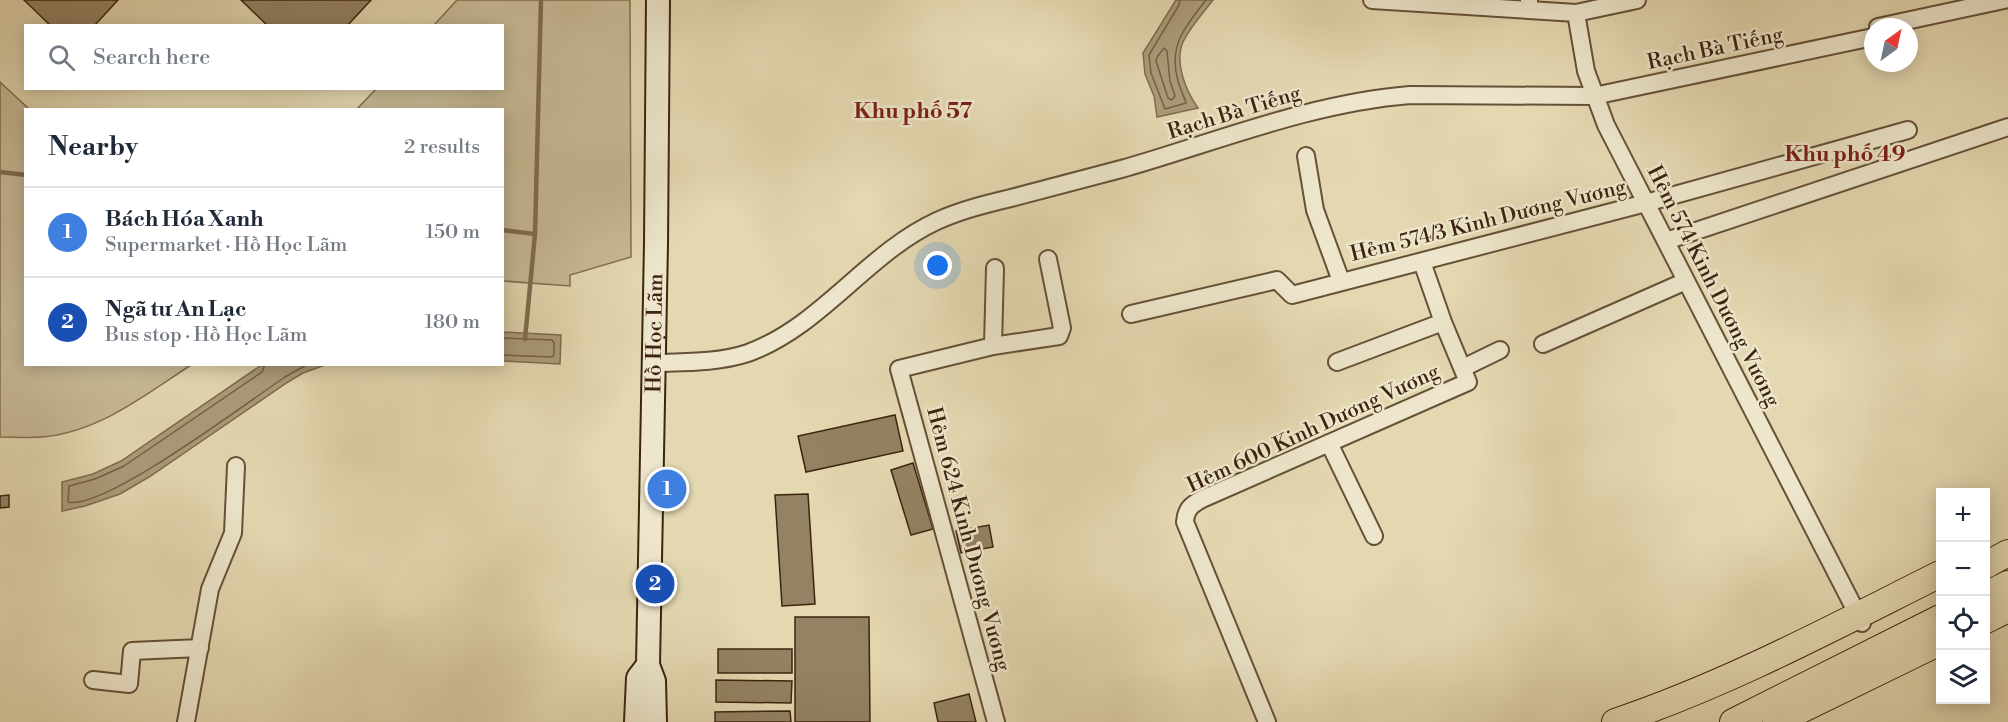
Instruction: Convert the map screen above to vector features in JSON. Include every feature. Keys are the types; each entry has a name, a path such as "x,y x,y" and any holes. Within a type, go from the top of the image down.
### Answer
{"main road":[{"name":"Hồ Học Lãm","path":"655,722 654,681 648,665 658,0"},
{"path":"1990,550 2008,540"},
{"path":"1990,563 2008,553"},
{"path":"1653,722 1766,674 1936,577"},
{"path":"1990,593 2008,584"},
{"path":"1615,722 1666,705 1936,590"},
{"path":"1990,618 2008,609"},
{"path":"1733,722 1936,620"},
{"path":"1776,722 1936,644"},
{"name":"Hồ Học Lãm","path":"636,722 638,678 648,665"}],"street":[{"path":"1372,0 1529,5 1576,13 1637,0"},
{"path":"1918,18 2004,0"},
{"path":"1918,28 2008,8"},
{"name":"Hẻm 574 Kinh Dương Vương","path":"1576,13 1582,54 1606,125 1861,621"},
{"name":"Rạch Bà Tiếng","path":"1593,92 1864,30"},
{"name":"Rạch Bà Tiếng","path":"654,359 721,350 757,339 803,310 895,234 932,213 969,199 1114,161 1309,103 1356,92 1409,85 1593,92 1864,39"},
{"path":"1666,242 2008,127"},
{"name":"Hẻm 574/3 Kinh Dương Vương","path":"1131,314 1277,280 1292,295 1646,203 1908,130"},
{"path":"1306,156 1315,210 1341,281"},
{"path":"995,268 993,346 1060,334 1062,328 1048,259"},
{"path":"1422,262 1465,375"},
{"path":"1543,344 1686,281"},
{"path":"1337,362 1443,322"},
{"name":"Hẻm 624 Kinh Dương Vương","path":"993,346 899,369 996,722"},
{"name":"Hẻm 600 Kinh Dương Vương","path":"1267,722 1185,522 1186,513 1191,505 1389,418 1465,375 1500,350"},
{"path":"1329,443 1374,536"},
{"path":"186,722 210,589 233,533 236,466"},
{"path":"93,680 129,684 132,651 200,648"}],"shaded area":[{"path":"457,0 630,0 631,257 570,275 570,286 504,281 504,108 358,108 375,90 504,90 504,24 435,24"},
{"path":"0,82 28,108 24,108 24,366 190,366 139,400 83,428 42,437 0,437"}],"water":[{"path":"1176,0 1213,0 1189,31 1181,50 1183,76 1198,108 1157,117 1154,96 1145,74 1143,53"},
{"path":"504,332 561,335 560,364 504,361"},
{"path":"260,366 322,366 303,373 288,382 149,477 120,494 62,511 62,482 93,474 121,461"}],"building":[{"path":"24,0 118,0 96,24 49,24"},
{"path":"241,0 371,0 349,24 266,24"},
{"path":"895,415 903,451 806,472 798,436"},
{"path":"913,463 933,529 911,535 891,470"},
{"path":"808,494 815,604 782,606 775,495"},
{"path":"9,495 9,507 0,508 0,496"},
{"path":"989,525 993,547 961,553 956,531"},
{"path":"795,617 869,617 870,722 795,722"},
{"path":"718,649 792,649 792,673 718,673"},
{"path":"716,680 792,681 791,703 716,702"},
{"path":"969,694 976,722 938,722 934,703"},
{"path":"790,711 791,722 715,722 715,712"}],"waterway":[{"path":"525,339 535,234 541,0"},
{"path":"0,172 24,175"},
{"path":"504,230 535,234"}],"place":[{"name":"Bách Hóa Xanh","path":"667,489"},
{"name":"Ngã tư An Lạc","path":"655,584"}],"district":[{"name":"Khu phố 57","path":"913,110"},
{"name":"Khu phố 49","path":"1845,153"}]}
